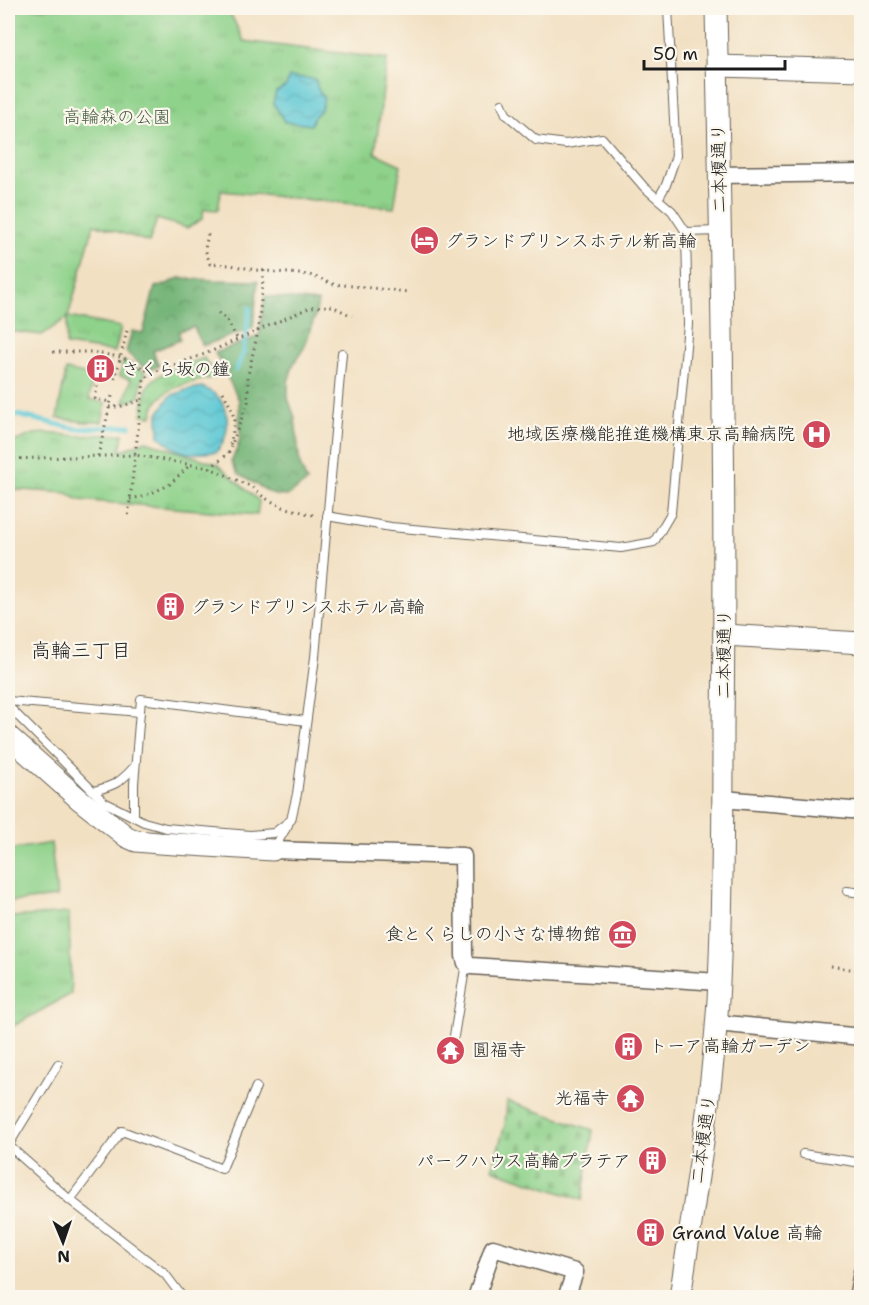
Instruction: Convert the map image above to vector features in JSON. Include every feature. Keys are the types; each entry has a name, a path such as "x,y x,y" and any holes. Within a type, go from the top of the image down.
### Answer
{"street":[{"name":"二本榎通り","path":"680,1298 708,1104 719,982 724,635 721,231 716,8"},
{"path":"717,66 861,70"},
{"path":"719,175 861,173"},
{"path":"724,635 861,643"},
{"path":"9,737 79,799 127,837 136,841 273,850 463,856 464,956 466,963 471,966 719,982"},
{"path":"723,799 861,810"},
{"path":"716,1023 861,1037"},
{"path":"476,1298 493,1248 575,1272 566,1298"},
{"path":"857,1298 861,1272"}],"lane":[{"path":"658,199 666,185 676,156 668,8"},
{"path":"327,516 391,527 621,548 654,542 671,513 688,324 686,231 672,212 644,187 602,138 566,144 536,140 506,114 502,104"},
{"path":"686,231 721,231"},
{"path":"273,850 291,820 297,794 315,657 342,352"},
{"path":"134,817 135,766 141,699 306,721"},
{"path":"8,701 140,712"},
{"path":"8,706 104,802 144,822 166,828 250,835 274,833 291,820"},
{"path":"94,791 111,786 123,779 135,766"},
{"path":"847,891 861,893"},
{"path":"454,1036 466,963"},
{"path":"58,1064 8,1146 70,1200 165,1274 183,1298"},
{"path":"70,1200 122,1131 222,1169 256,1087"},
{"path":"803,1154 861,1163"}],"path":[{"path":"208,234 205,249 210,264 310,275 333,284 409,292"},
{"path":"210,468 228,454 248,402 248,375 258,331 264,270"},
{"path":"128,518 144,381 151,373 205,354 311,307 332,306 352,316"},
{"path":"218,313 226,319 238,340"},
{"path":"115,379 128,327"},
{"path":"53,352 91,352 120,357 151,373"},
{"path":"99,374 95,399 110,402"},
{"path":"223,392 235,421 228,454"},
{"path":"98,456 112,396"},
{"path":"109,407 119,407 141,400"},
{"path":"8,459 135,455 210,468 250,486 265,498 283,507 327,516"},
{"path":"130,499 145,496 169,485 190,465"},
{"path":"831,966 861,971"}],"green space":[{"name":"高輪森の公園","path":"8,8 228,9 244,41 387,59 375,153 401,165 394,208 221,191 218,210 204,209 202,219 187,228 157,219 149,242 94,224 68,317 121,327 115,352 66,345 67,318 42,335 8,331"},
{"path":"179,278 258,281 253,328 202,346 194,327 179,331 180,340 153,351 159,366 145,367 126,352 132,331 143,333 155,287"},
{"path":"265,296 318,302 304,348 294,363 288,382 288,398 295,418 300,465 307,482 287,496 274,495 238,474 231,461 240,438 239,400 215,353 259,336"},
{"path":"204,358 215,377 186,384 167,392 155,406 152,416 142,415 147,389 152,381 165,373"},
{"path":"123,361 146,373 142,379 139,398 124,403 131,379 120,376"},
{"path":"66,370 93,376 89,399 106,403 102,422 57,418"},
{"path":"34,434 76,436 123,434 120,451 146,441 217,464 259,501 257,515 79,500 67,493 8,489 8,444"},
{"path":"51,843 57,897 9,902 8,850"},
{"path":"8,891 12,917 69,913 71,994 13,1026 8,1038"},
{"path":"507,1101 593,1130 582,1200 492,1169 505,1125"}],"water":[{"path":"289,77 315,79 324,98 321,110 314,117 311,125 285,122 273,103 276,92 286,86"},
{"path":"202,387 216,395 223,404 227,418 226,433 216,452 185,453 159,436 158,414 170,396"}],"waterway":[{"path":"236,370 243,355 250,308"},
{"path":"17,415 77,429 130,426"}],"place":[{"name":"グランドプリンスホテル新高輪","path":"424,241"},
{"name":"さくら坂の鐘","path":"101,369"},
{"name":"地域医療機能推進機構東京高輪病院","path":"816,434"},
{"name":"グランドプリンスホテル高輪","path":"170,607"},
{"name":"食とくらしの小さな博物館","path":"622,934"},
{"name":"トーア高輪ガーデン","path":"628,1046"},
{"name":"圓福寺","path":"451,1050"},
{"name":"光福寺","path":"630,1098"},
{"name":"パークハウス高輪プラテア","path":"652,1161"},
{"name":"Grand Value 高輪","path":"651,1233"}],"district":[{"name":"高輪三丁目","path":"81,650"}]}
